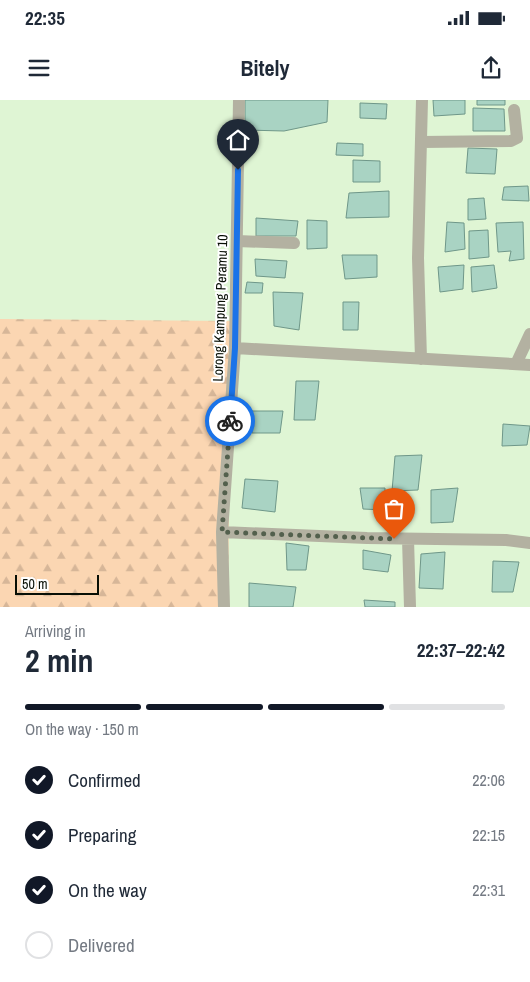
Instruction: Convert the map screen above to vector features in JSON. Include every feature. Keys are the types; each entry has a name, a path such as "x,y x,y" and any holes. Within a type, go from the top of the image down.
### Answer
{"street":[{"name":"Lorong Kampung Peramu 10","path":"224,607 222,532 235,348 239,100"},
{"path":"421,359 418,258 422,100"},
{"path":"422,142 511,141 517,138 514,110"},
{"path":"237,241 294,243"},
{"path":"516,364 530,334"},
{"path":"235,348 530,365"},
{"path":"222,532 408,539 506,540 530,543"},
{"path":"408,539 410,607"}],"green space":[{"path":"0,319 231,321 228,607 0,607"}],"building":[{"path":"245,100 328,100 327,122 284,131 245,130"},
{"path":"433,100 465,100 465,114 434,116"},
{"path":"477,100 505,100 505,105 477,105"},
{"path":"360,103 387,104 386,119 360,118"},
{"path":"473,108 504,109 505,131 473,131"},
{"path":"337,143 363,144 363,156 336,155"},
{"path":"468,148 497,149 495,174 466,173"},
{"path":"353,160 380,161 380,182 353,182"},
{"path":"528,186 529,201 502,200 504,187"},
{"path":"389,191 389,217 346,218 349,193"},
{"path":"484,198 486,219 468,220 468,199"},
{"path":"256,218 298,221 296,236 256,236"},
{"path":"307,220 327,221 327,248 307,249"},
{"path":"447,222 464,223 465,249 445,252"},
{"path":"523,222 524,259 509,261 511,251 498,252 496,223"},
{"path":"488,230 489,257 469,259 469,231"},
{"path":"342,255 377,255 377,277 345,279"},
{"path":"255,259 287,261 285,278 256,276"},
{"path":"464,265 463,289 440,292 438,267"},
{"path":"494,265 497,288 472,292 471,267"},
{"path":"247,282 263,283 262,293 245,293"},
{"path":"273,292 303,293 299,330 274,326"},
{"path":"343,302 359,302 358,330 343,330"},
{"path":"296,381 319,381 315,420 294,420"},
{"path":"251,411 283,411 280,433 252,433"},
{"path":"503,424 530,426 527,445 502,446"},
{"path":"422,455 418,490 392,491 395,456"},
{"path":"245,479 278,481 275,512 242,508"},
{"path":"360,488 385,488 385,510 363,509"},
{"path":"458,488 453,522 431,523 431,490"},
{"path":"286,543 309,546 306,570 287,570"},
{"path":"363,550 391,555 388,572 363,569"},
{"path":"445,552 443,589 419,588 421,554"},
{"path":"493,561 519,562 513,592 492,592"},
{"path":"249,583 296,587 293,607 249,607"},
{"path":"364,600 395,602 395,607 365,607"}],"way so far":[{"path":"230,421 222,532 394,539"}],"route":[{"path":"230,421 235,348 238,170"}]}
